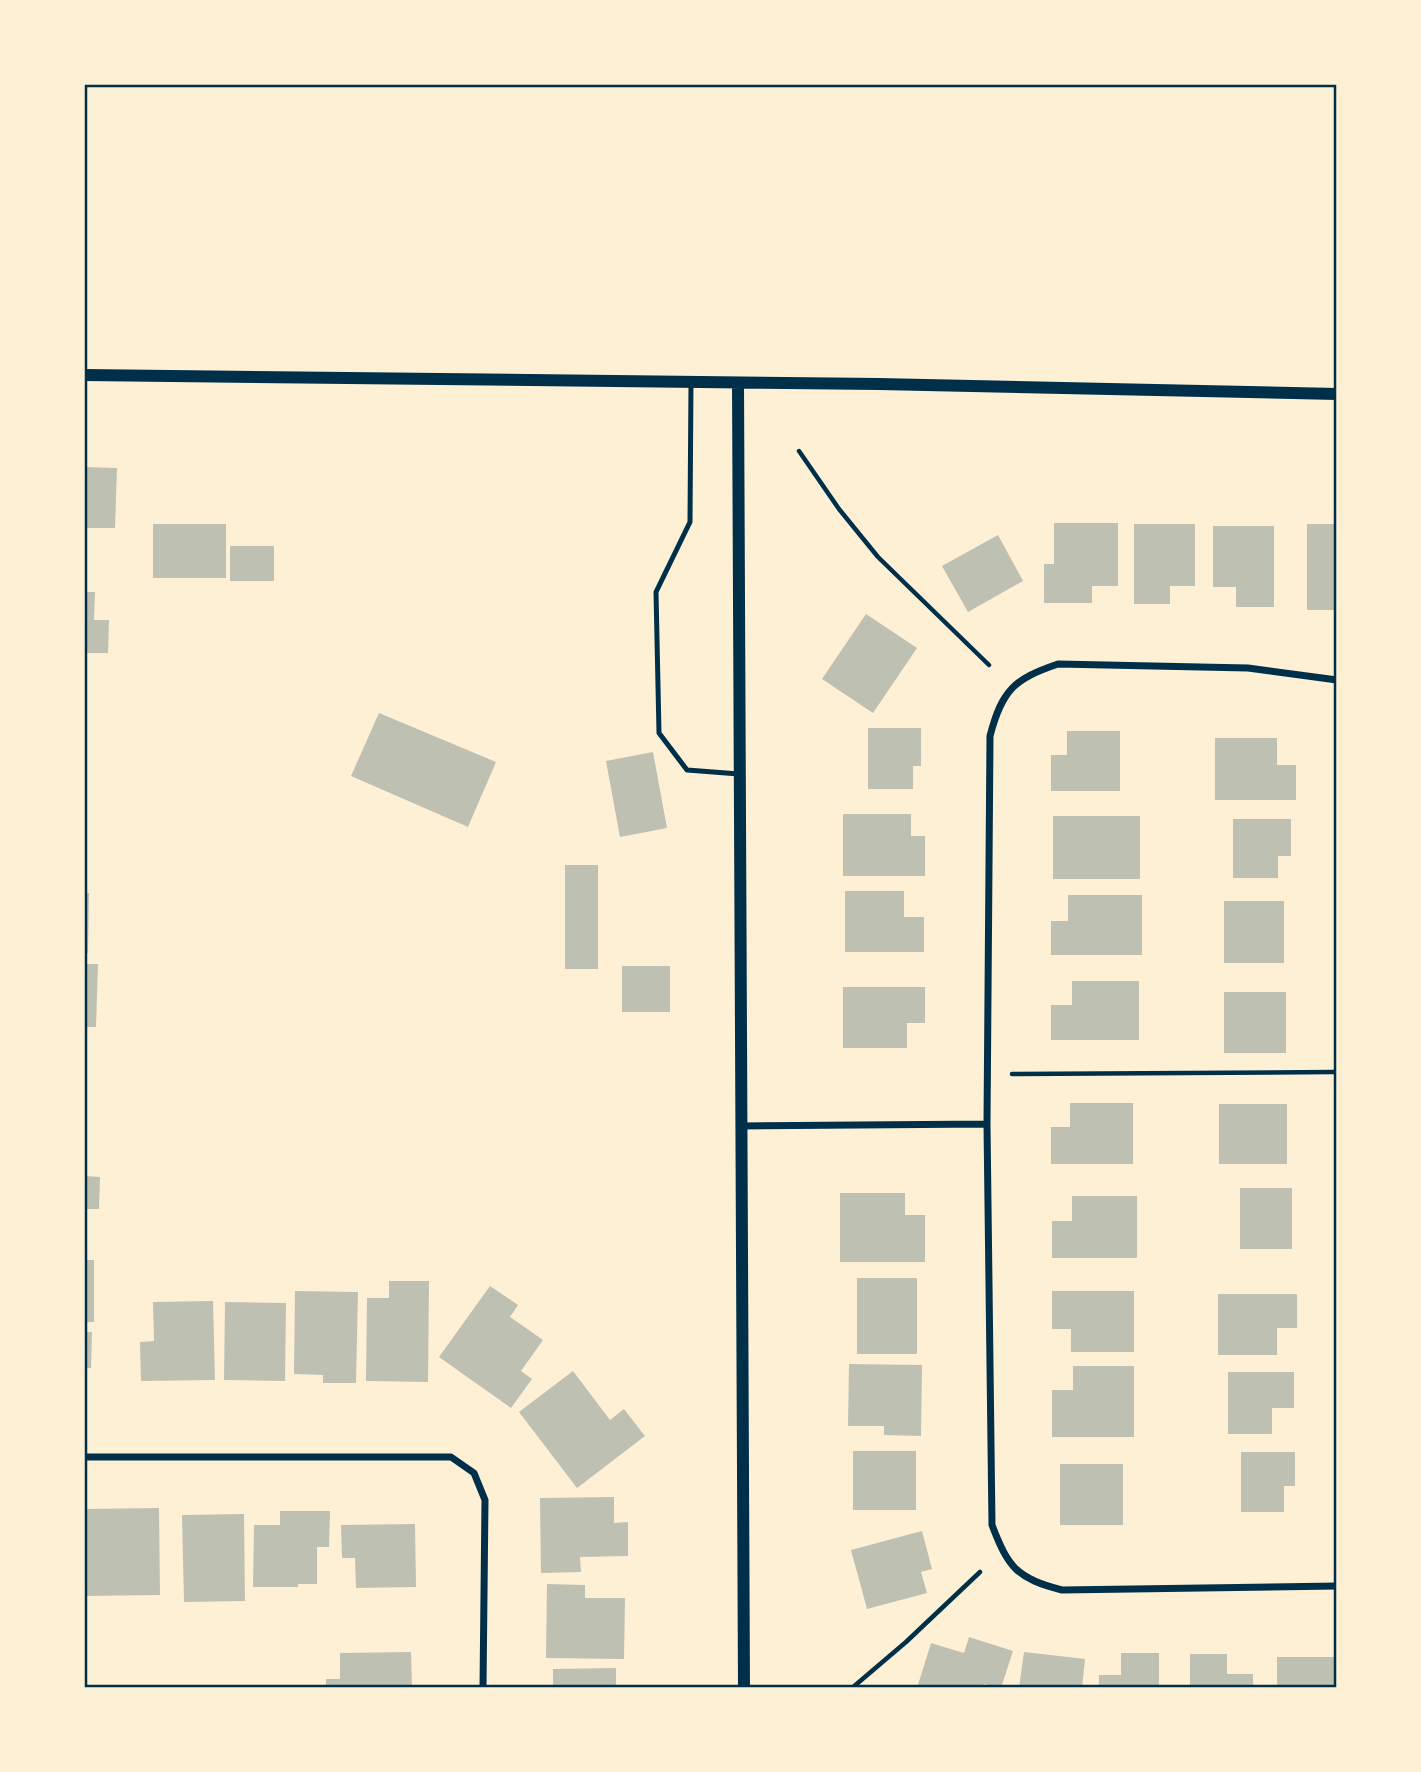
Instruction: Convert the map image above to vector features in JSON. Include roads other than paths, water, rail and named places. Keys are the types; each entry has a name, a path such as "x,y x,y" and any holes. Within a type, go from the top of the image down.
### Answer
{"street":[{"path":"84,375 691,382 1337,394"},
{"path":"738,383 744,1688"},
{"path":"1337,680 1248,668 1058,664 1031,673 1009,689 996,710 990,736 987,1124 992,1525 1003,1553 1020,1574 1040,1584 1062,1590 1337,1586"},
{"path":"741,1126 987,1124"},
{"path":"84,1457 451,1457 474,1473 485,1500 483,1688"}],"lane":[{"path":"691,382 690,522 656,592 659,733 687,770 740,774"}]}
